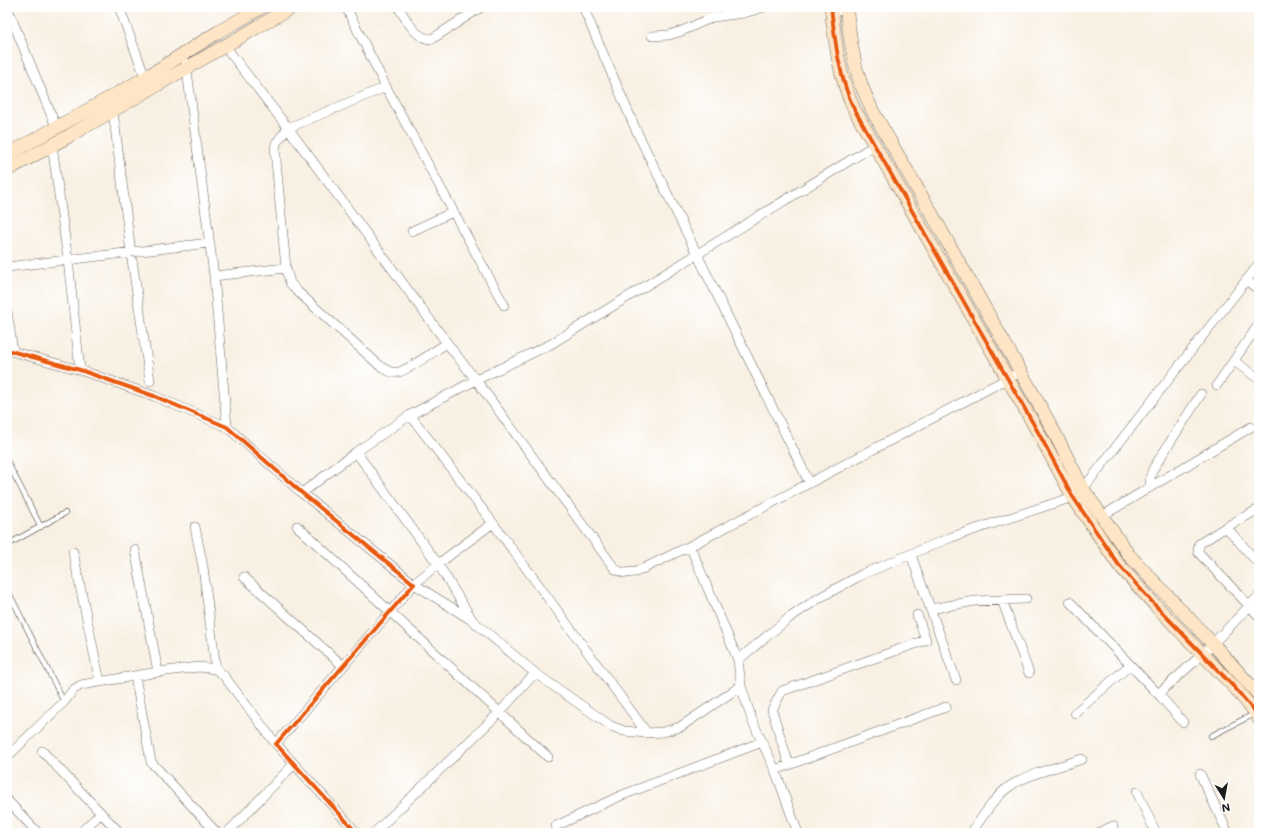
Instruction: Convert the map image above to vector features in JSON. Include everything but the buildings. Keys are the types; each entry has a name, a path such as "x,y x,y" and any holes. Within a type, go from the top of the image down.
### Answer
{"street":[{"path":"7,7 57,128"},
{"path":"119,7 148,84"},
{"path":"7,170 114,111 185,53 262,7"},
{"path":"7,155 57,128 148,84 187,68 292,7"},
{"path":"346,7 386,87 504,305"},
{"path":"398,7 417,34 425,39 432,39 481,7"},
{"path":"583,7 636,130 809,482"},
{"path":"652,36 670,35 682,32 713,17 744,13 764,7"},
{"path":"849,8 856,68 872,110 1050,424 1083,488 1129,554 1259,695"},
{"path":"831,11 847,94 1038,432 1073,497 1118,564 1155,605 1235,688 1257,716"},
{"path":"225,46 476,380 615,569 624,574 636,572 690,546 1020,372"},
{"path":"185,53 214,276 227,427"},
{"path":"386,87 288,128 276,144 275,150 286,268 290,283 298,292 379,365 388,371 398,372 447,343"},
{"path":"114,111 131,253 150,381"},
{"path":"302,493 356,452 410,415 476,380 552,344 875,145"},
{"path":"52,146 68,260 80,370"},
{"path":"412,231 453,212"},
{"path":"7,268 209,244"},
{"path":"738,660 789,618 819,598 863,574 952,537 1073,497 1083,488 1259,264"},
{"path":"214,276 286,268"},
{"path":"1246,280 1259,290"},
{"path":"7,311 10,350 80,370 154,396 227,427 302,493 414,584 473,621 535,673 611,726 624,731 647,733 663,732 680,727 742,689"},
{"path":"1217,385 1259,324"},
{"path":"1234,361 1259,380"},
{"path":"1150,487 1150,478 1153,469 1201,394"},
{"path":"410,415 493,523 647,733"},
{"path":"1102,516 1251,427"},
{"path":"356,452 438,564 473,621"},
{"path":"1259,510 1226,526 1199,544 1198,552 1259,616"},
{"path":"276,744 414,584 493,523"},
{"path":"297,526 548,757"},
{"path":"1226,526 1259,564"},
{"path":"195,527 203,567 216,669"},
{"path":"690,546 738,660 742,689 752,720 775,770 798,833"},
{"path":"136,550 158,672"},
{"path":"73,552 100,682"},
{"path":"911,555 956,680"},
{"path":"244,577 343,666"},
{"path":"1158,694 1203,654 1259,596"},
{"path":"929,604 1026,599"},
{"path":"1002,600 1029,673"},
{"path":"1070,602 1183,722"},
{"path":"789,764 772,710 782,691 926,640 917,615"},
{"path":"1075,713 1130,665"},
{"path":"7,757 64,702 73,690 81,685 158,672 199,667 216,669 224,676 276,744 357,833"},
{"path":"374,833 500,712 535,673"},
{"path":"135,676 151,762 217,833"},
{"path":"775,770 946,707"},
{"path":"556,826 620,796 762,742"},
{"path":"42,751 120,833"},
{"path":"971,833 1001,794 1010,786 1022,779 1082,759"},
{"path":"227,833 294,764"},
{"path":"1200,774 1228,833"},
{"path":"1137,792 1156,833"},
{"path":"7,800 38,833"},
{"path":"80,833 101,813"},
{"path":"1098,833 1113,826"}],"lane":[{"path":"831,11 849,8"},
{"path":"7,461 41,527"},
{"path":"7,545 65,513"},
{"path":"7,589 64,702"},
{"path":"1211,736 1257,716"}],"cycle path":[{"path":"831,7 841,72 854,109 1038,432 1073,497 1118,564 1155,605 1235,688 1256,713 1259,719"},
{"path":"7,350 80,370 154,396 227,427 302,493 414,584 276,744 357,833"}]}
